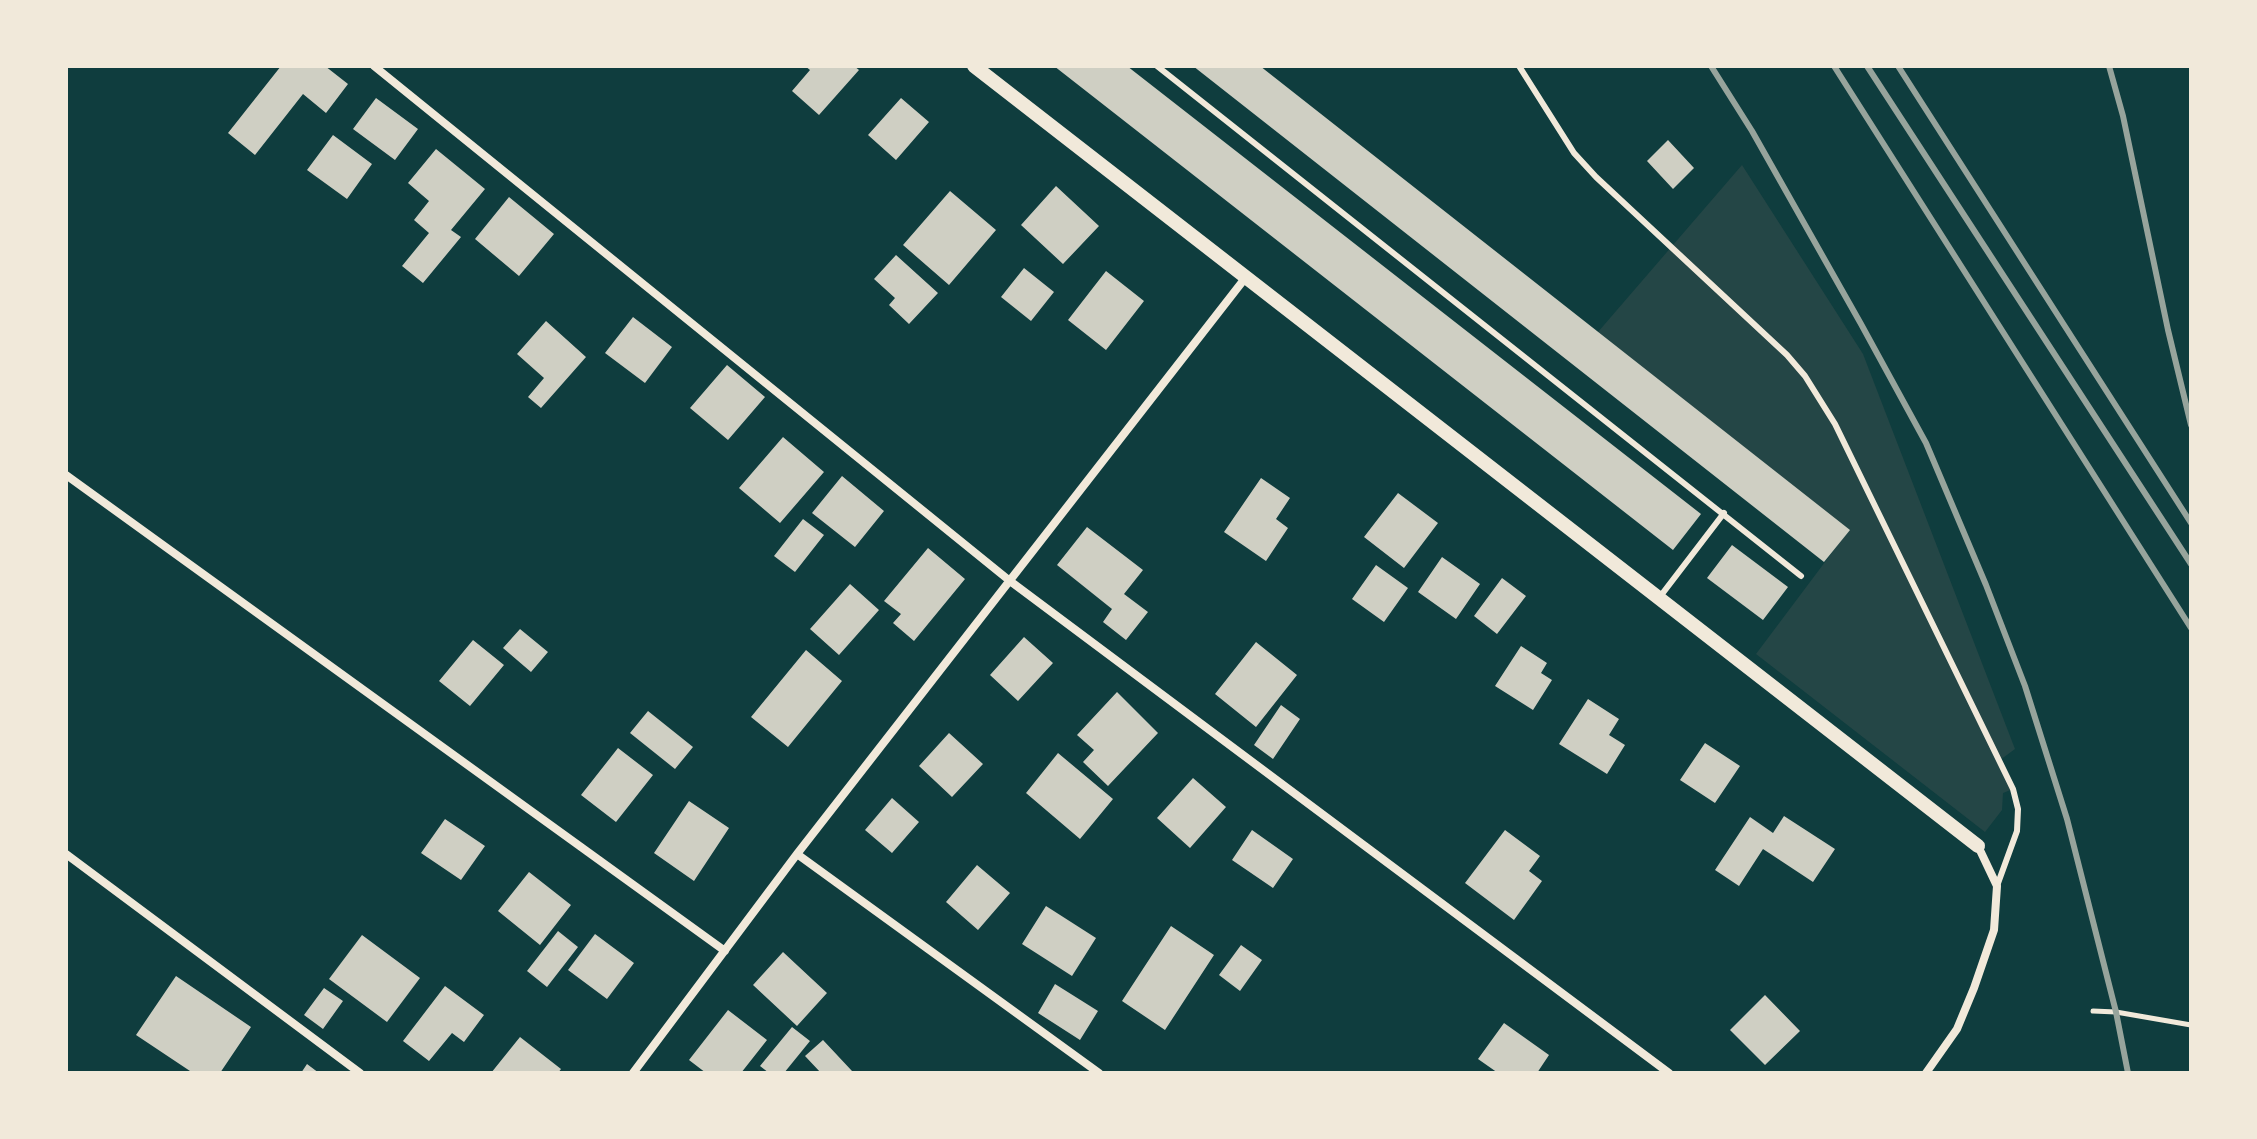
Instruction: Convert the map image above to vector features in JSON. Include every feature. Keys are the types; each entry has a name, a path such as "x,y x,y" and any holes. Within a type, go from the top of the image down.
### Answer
{"street":[{"path":"374,66 1010,581 1669,1073"},
{"path":"974,66 1978,846 1997,886 1994,930 1957,1029 1926,1073"},
{"path":"633,1073 797,854 1246,277"},
{"path":"66,475 725,951"},
{"path":"66,854 360,1073"},
{"path":"797,854 1099,1073"}],"lane":[{"path":"1157,66 1801,576"},
{"path":"1519,66 1574,153 1787,355 1835,424 2013,789 2018,809 2017,831 1997,886"},
{"path":"1659,598 1724,513"}],"path":[{"path":"2093,1011 2191,1025"}],"shaded area":[{"path":"1742,165 1863,354 2015,749 2000,760 2013,789 2003,793 2002,810 1985,832 1756,654 1849,530 1598,332"}],"building":[{"path":"281,66 325,66 348,84 326,113 303,94 255,155 228,133"},
{"path":"805,66 854,66 859,70 819,115 792,91 810,70"},
{"path":"1054,66 1127,66 1701,514 1673,550"},
{"path":"1193,66 1260,66 1850,530 1824,562"},
{"path":"376,98 418,129 395,160 353,129"},
{"path":"901,98 929,122 896,160 868,135"},
{"path":"333,135 372,164 347,199 307,170"},
{"path":"1668,140 1694,168 1673,189 1647,161"},
{"path":"436,149 485,189 451,230 461,237 423,283 402,266 429,233 414,220 429,201 408,183"},
{"path":"1056,186 1099,226 1063,264 1021,225"},
{"path":"950,191 996,230 949,285 903,245"},
{"path":"509,197 554,234 519,276 475,239"},
{"path":"896,255 938,293 909,324 889,305 895,298 874,279"},
{"path":"1024,268 1054,292 1031,321 1001,297"},
{"path":"1106,271 1144,301 1106,350 1068,320"},
{"path":"633,317 672,347 645,383 605,353"},
{"path":"546,321 586,357 541,408 528,397 544,378 517,354"},
{"path":"727,365 765,397 728,440 690,408"},
{"path":"783,437 824,472 780,523 739,488"},
{"path":"842,476 884,511 855,547 812,513"},
{"path":"1261,478 1290,498 1276,519 1288,528 1266,561 1224,532"},
{"path":"1398,493 1438,523 1404,568 1364,537"},
{"path":"803,519 824,535 795,572 774,556"},
{"path":"1087,527 1143,570 1124,594 1148,612 1126,640 1103,622 1112,609 1057,565"},
{"path":"1732,545 1788,587 1763,620 1707,578"},
{"path":"928,548 965,579 914,641 893,623 901,614 884,601"},
{"path":"1442,557 1480,584 1456,619 1418,592"},
{"path":"1376,565 1408,588 1384,622 1352,599"},
{"path":"1502,578 1526,596 1497,634 1474,616"},
{"path":"850,584 879,610 839,655 810,629"},
{"path":"520,629 548,652 531,672 503,648"},
{"path":"1024,637 1053,663 1018,701 990,675"},
{"path":"473,640 504,665 470,706 439,681"},
{"path":"1256,642 1297,675 1256,727 1215,694"},
{"path":"1521,646 1547,663 1541,673 1552,680 1533,710 1495,686"},
{"path":"806,650 842,681 788,747 751,717"},
{"path":"1117,692 1158,733 1108,786 1083,762 1094,750 1077,735"},
{"path":"1588,699 1619,719 1609,735 1625,745 1607,774 1559,744"},
{"path":"1281,705 1300,719 1273,759 1254,745"},
{"path":"648,711 693,747 675,769 630,733"},
{"path":"949,733 983,764 952,797 919,766"},
{"path":"1705,743 1740,766 1715,803 1680,780"},
{"path":"618,748 653,775 616,822 581,795"},
{"path":"1058,753 1113,799 1080,839 1026,793"},
{"path":"1193,778 1226,807 1190,848 1157,818"},
{"path":"892,798 919,822 892,853 865,830"},
{"path":"689,801 729,828 694,881 654,853"},
{"path":"1784,816 1835,849 1813,882 1763,849 1739,886 1715,870 1750,817 1773,833"},
{"path":"445,819 485,846 461,880 421,853"},
{"path":"1252,830 1293,859 1273,888 1232,860"},
{"path":"1505,830 1540,856 1529,871 1542,881 1514,920 1465,883"},
{"path":"977,865 1010,893 978,930 946,902"},
{"path":"529,872 571,905 540,945 498,911"},
{"path":"1046,906 1096,938 1072,976 1022,944"},
{"path":"1171,926 1214,955 1165,1030 1122,1001"},
{"path":"558,931 578,947 547,987 527,971"},
{"path":"595,934 634,963 607,999 568,970"},
{"path":"362,935 420,978 387,1022 329,979"},
{"path":"1241,945 1262,960 1240,991 1219,975"},
{"path":"783,952 827,993 797,1026 753,985"},
{"path":"176,976 251,1027 220,1073 193,1073 136,1035"},
{"path":"1055,984 1098,1011 1080,1040 1038,1013"},
{"path":"445,986 484,1015 464,1042 452,1033 429,1061 403,1041"},
{"path":"324,988 343,1001 323,1029 304,1015"},
{"path":"1765,995 1800,1031 1765,1065 1730,1030"},
{"path":"728,1010 767,1040 741,1073 706,1073 689,1060"},
{"path":"1504,1023 1549,1055 1537,1073 1498,1073 1478,1059"},
{"path":"792,1027 810,1041 784,1073 769,1073 760,1066"},
{"path":"520,1037 561,1069 558,1073 491,1073"},
{"path":"823,1040 852,1071 850,1073 821,1073 805,1056"},
{"path":"307,1064 319,1073 301,1073"}],"railway":[{"path":"1711,66 1752,131 1926,443 1986,585 2025,686 2067,819 2116,1012 2128,1073"},
{"path":"1834,66 2191,628"},
{"path":"1867,66 2191,564"},
{"path":"1898,66 2191,523"},
{"path":"2109,66 2123,116 2191,425"}]}
